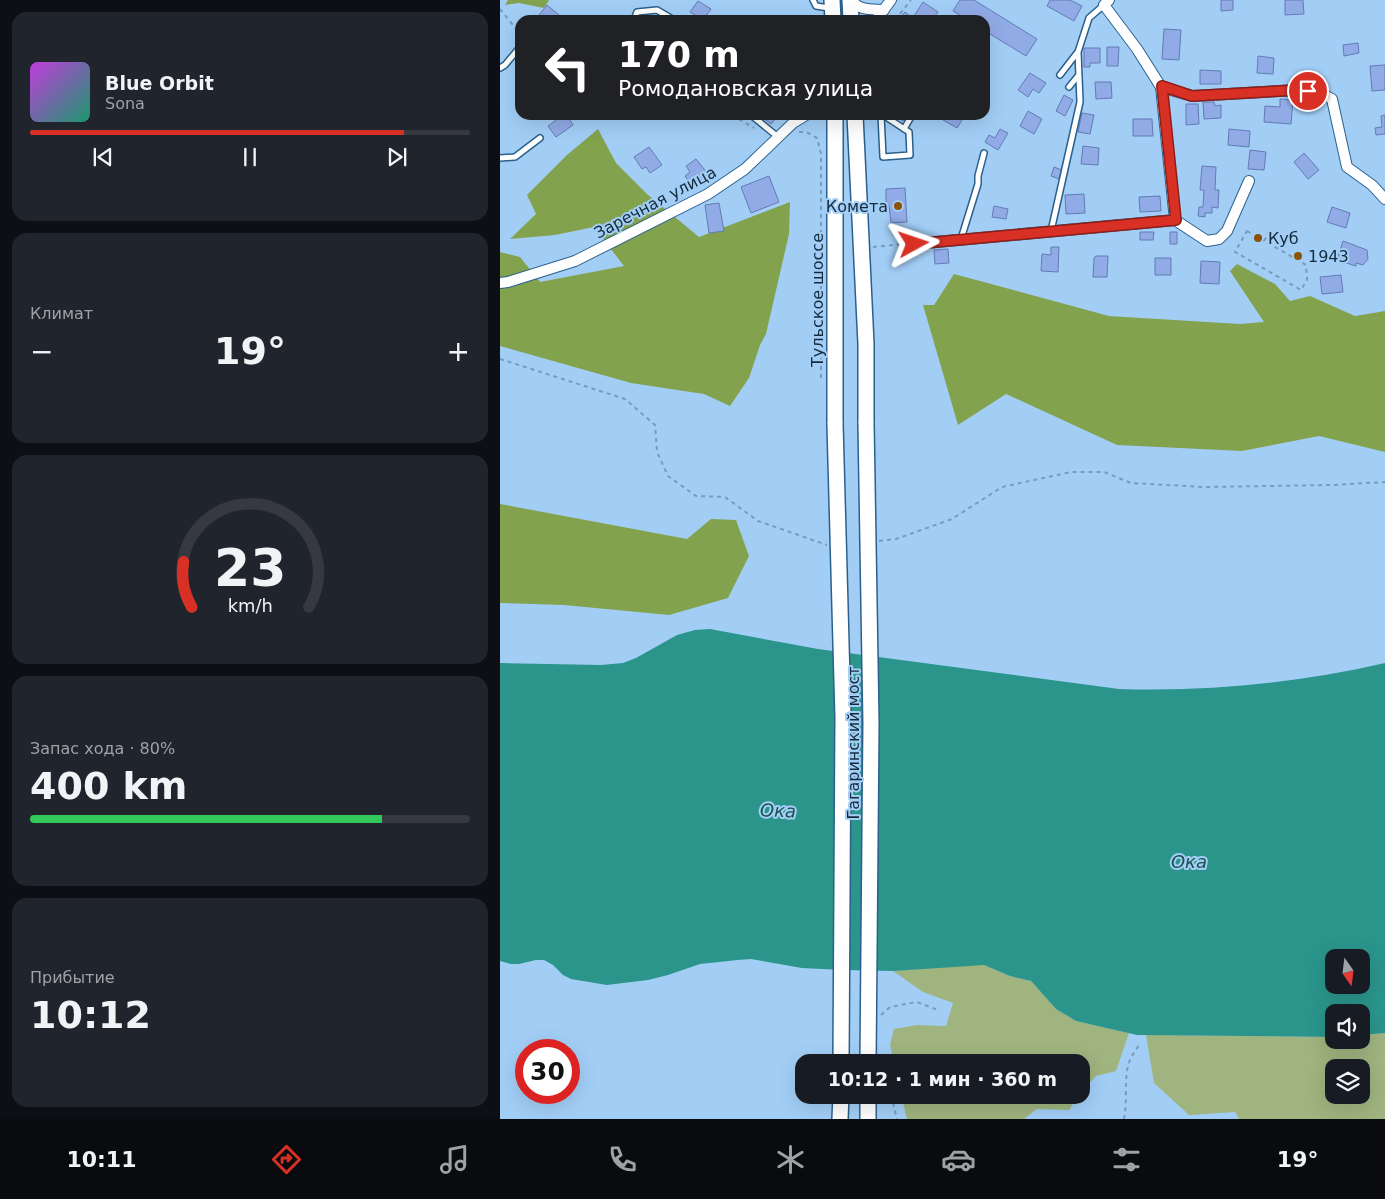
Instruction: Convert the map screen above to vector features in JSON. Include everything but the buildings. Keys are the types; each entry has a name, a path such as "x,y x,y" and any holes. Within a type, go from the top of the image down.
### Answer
{"main road":[{"path":"851,0 851,15"},
{"name":"Тульское шоссе","path":"835,120 835,424"},
{"name":"Гагаринский мост","path":"855,120 866,344 871,724 868,1054"},
{"name":"Гагаринский мост","path":"835,424 843,717 841,1054"},
{"path":"840,1104 840,1119"},
{"path":"868,1104 868,1119"}],"street":[{"path":"851,0 861,8 884,10"},
{"path":"880,15 891,0"},
{"path":"1106,3 1162,86 1176,220"},
{"path":"1162,86 1192,96 1298,90 1318,92 1332,99 1347,167 1372,185 1385,199"},
{"name":"Заречная улица","path":"500,283 576,261 708,194 745,169 797,120"},
{"path":"914,244 1176,220 1207,241 1219,239 1226,231 1249,181"}],"lane":[{"path":"813,0 816,6 832,9"},
{"path":"1060,75 1078,52 1090,18 1106,3"},
{"path":"636,15 637,12 657,10 666,15"},
{"path":"1051,231 1080,102 1078,52"},
{"path":"500,68 515,53"},
{"path":"1069,87 1079,76"},
{"path":"756,120 776,138"},
{"path":"882,120 883,156 910,155 909,132 890,120"},
{"path":"904,129 909,120"},
{"path":"500,158 514,157 540,138"},
{"path":"960,239 978,184 978,176 984,153"}],"path":[{"path":"898,15 911,0"},
{"path":"500,9 515,26"},
{"path":"742,120 776,138"},
{"path":"796,132 806,132 817,138 821,154 821,381"},
{"path":"1264,241 1272,227"},
{"path":"1247,231 1264,241 1306,265 1307,280 1301,290 1235,252 1247,231"},
{"path":"871,247 914,244"},
{"path":"500,359 625,399 655,425 657,452 668,476 696,496 726,497 758,521 825,545 834,544"},
{"path":"878,541 896,539 952,519 1002,487 1072,472 1104,472 1131,484 1204,487 1333,485 1385,482"},
{"path":"877,1019 890,1007 917,1002 938,1010"},
{"path":"1124,1119 1127,1105 1126,1088 1129,1061 1140,1044"},
{"path":"893,1104 897,1119"}],"shaded area":[{"path":"508,0 549,0 544,8 519,3 505,5"},
{"path":"598,129 616,163 647,194 699,237 790,202 789,234 766,334 760,345 749,378 730,406 704,394 631,383 500,346 500,252 520,257 540,282 624,266 594,227 555,235 510,239 536,214 527,195 567,155"},
{"path":"1237,264 1275,284 1290,301 1310,296 1355,316 1385,311 1385,452 1319,436 1242,451 1117,445 1006,394 958,425 923,305 934,305 954,274 1109,316 1240,324 1264,322 1230,271"},
{"path":"500,504 687,539 711,519 736,520 749,556 728,598 669,615 564,605 500,603"},
{"path":"973,964 984,965 1010,976 1031,981 1056,1009 1076,1021 1129,1033 1116,1071 1096,1076 1090,1082 1090,1054 892,1054 890,1045 894,1029 917,1025 946,1026 953,1003 923,992 893,971"},
{"path":"1385,1033 1385,1119 1239,1119 1235,1112 1189,1115 1154,1083 1146,1035 1325,1037 1325,1049 1370,1049 1370,1034"},
{"path":"903,1104 1073,1104 1069,1110 1037,1109 1024,1119 907,1119"}],"water":[{"name":"Ока","path":"710,629 818,649 1119,689 1186,689 1253,685 1319,676 1385,663 1385,1033 1370,1034 1370,1004 1325,1004 1325,1037 1137,1035 1076,1021 1056,1009 1031,981 1010,976 984,965 893,971 843,970 802,968 751,959 700,964 648,980 607,985 571,979 544,960 519,964 500,961 500,663 601,665 623,663 636,658 677,635 695,630"}],"place":[{"name":"Комета","path":"898,206"},
{"name":"Куб","path":"1258,238"},
{"name":"1943","path":"1298,256"}],"route":[{"path":"914,244 1176,220 1162,86 1192,96 1308,91"}]}
